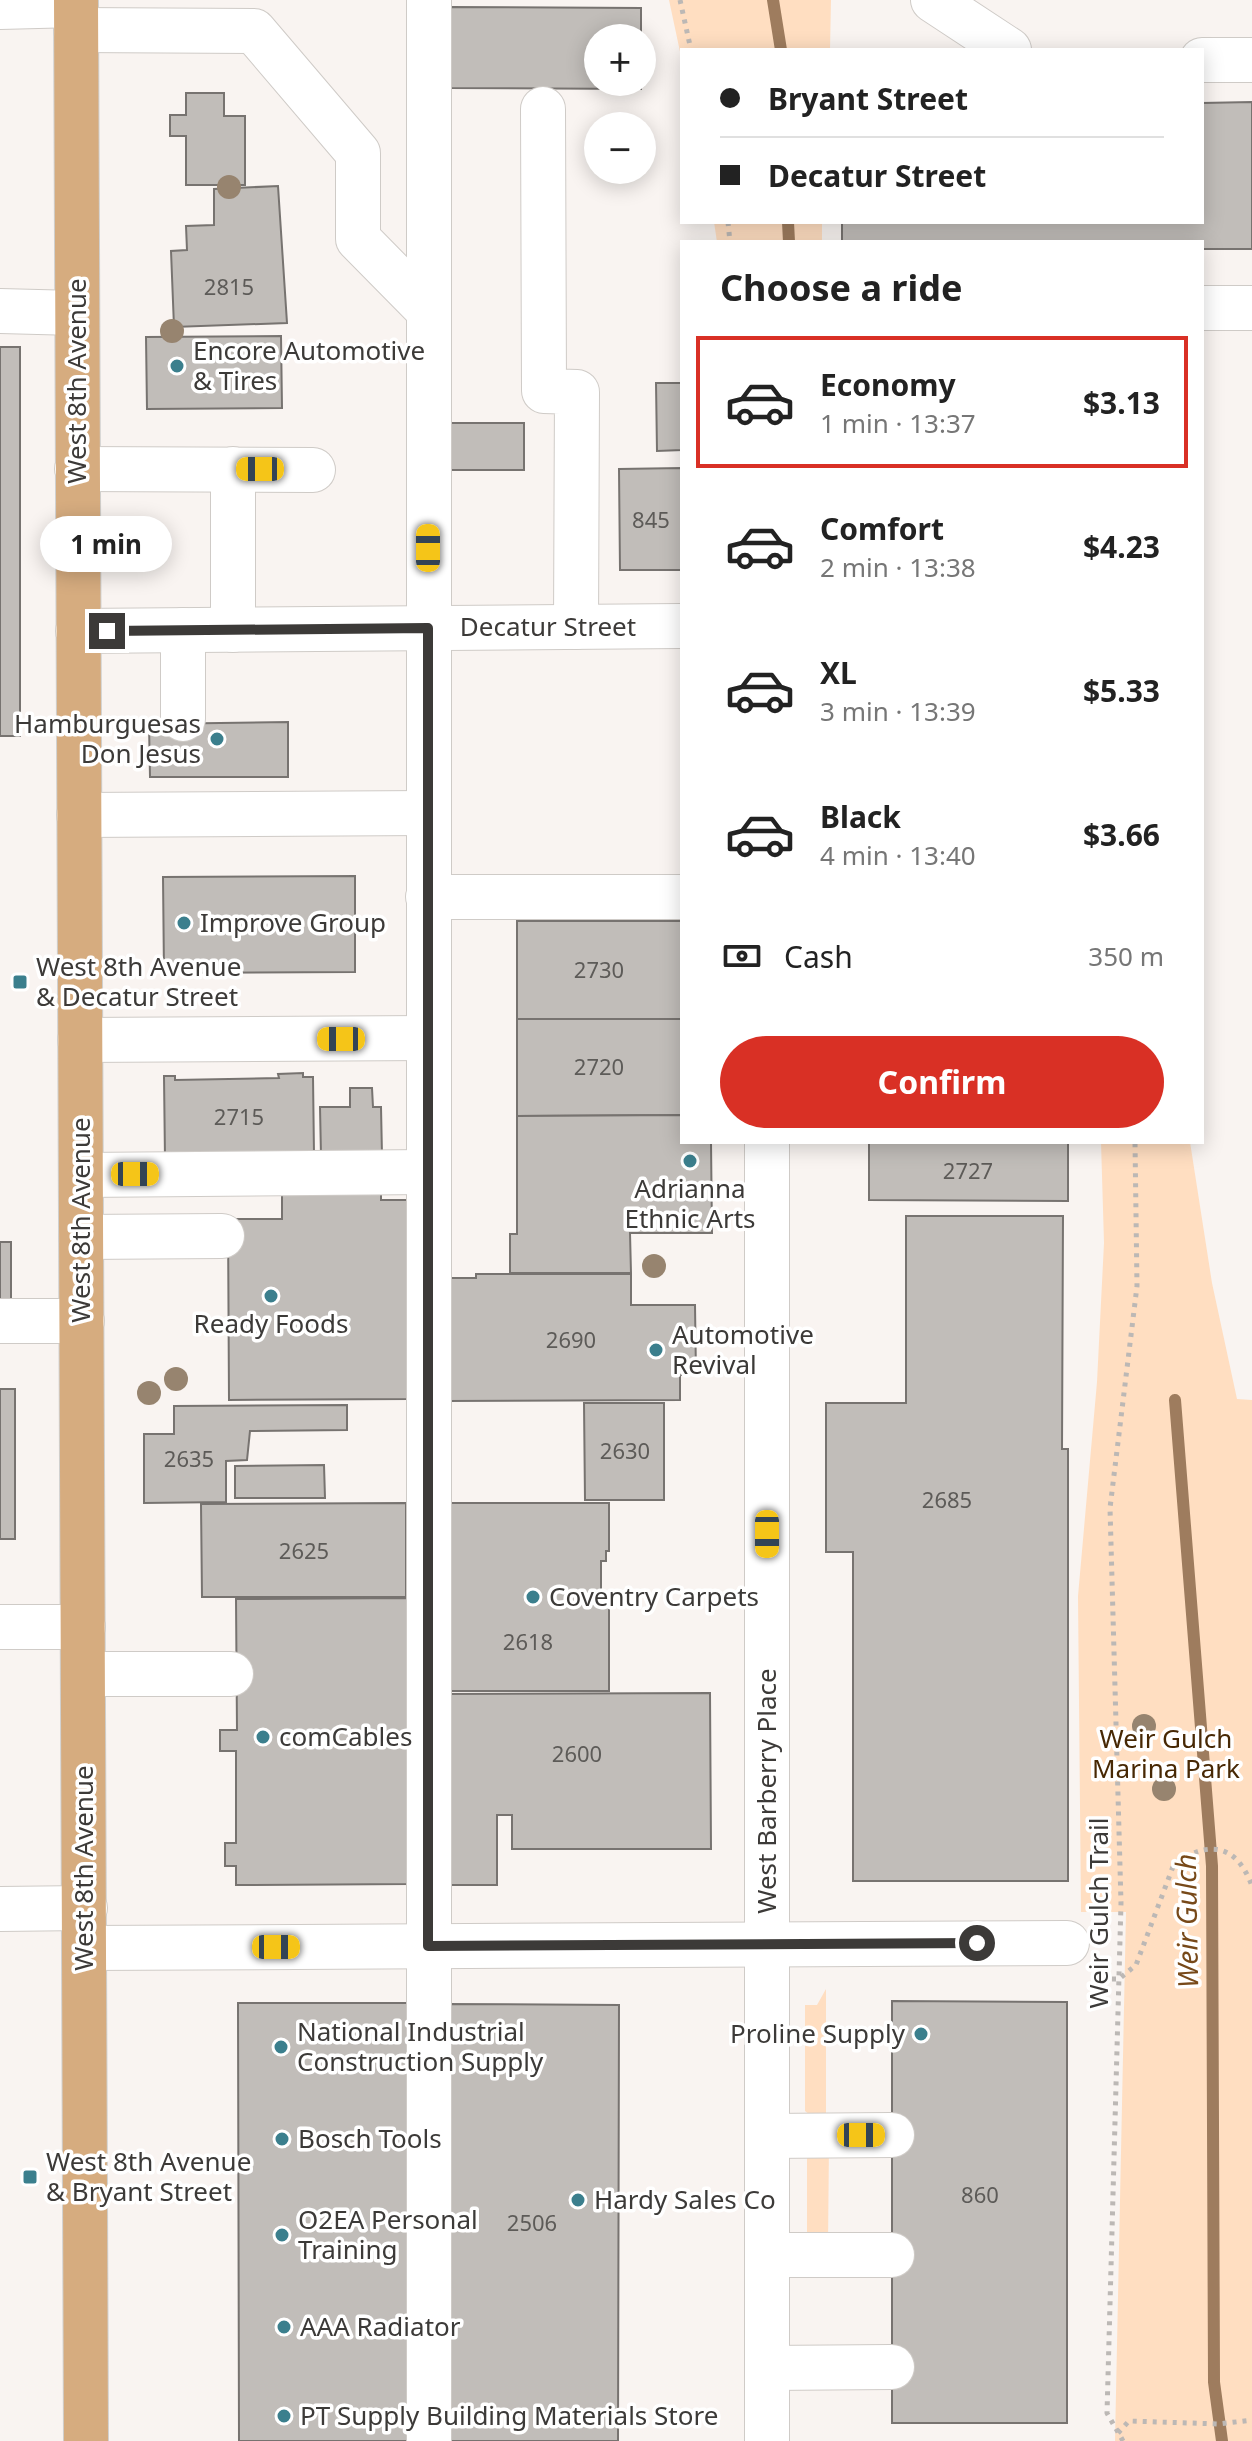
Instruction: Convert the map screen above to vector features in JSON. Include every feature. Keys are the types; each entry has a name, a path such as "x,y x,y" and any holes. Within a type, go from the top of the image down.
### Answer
{"main road":[{"name":"West 8th Avenue","path":"76,12 86,2441"}],"street":[{"path":"429,0 429,2441"},
{"path":"933,0 1006,48"},
{"path":"0,7 254,31 358,153 358,239 428,310"},
{"path":"1204,60 1252,60"},
{"path":"543,109 544,391 577,392 576,627"},
{"path":"1204,308 1252,308"},
{"path":"0,311 76,313"},
{"path":"77,469 313,470"},
{"path":"233,469 233,630"},
{"name":"Decatur Street","path":"78,631 680,626"},
{"path":"183,630 183,719"},
{"path":"79,815 428,813"},
{"path":"428,897 680,897"},
{"path":"80,1040 428,1038"},
{"name":"West Barberry Place","path":"767,1144 767,2441"},
{"path":"81,1175 428,1172"},
{"path":"81,1237 222,1236"},
{"path":"0,1321 82,1321"},
{"path":"0,1627 83,1627"},
{"path":"83,1674 231,1674"},
{"path":"0,1909 85,1928 428,1946 1067,1943"},
{"path":"767,2136 892,2135"},
{"path":"767,2255 892,2255"},
{"path":"767,2368 892,2367"}],"path":[{"path":"680,0 691,48"},
{"name":"Weir Gulch Trail","path":"1123,2441 1107,2413 1121,1888 1110,1508 1137,1286 1135,1144"},
{"path":"1119,1979 1136,1965 1143,1952 1174,1864 1199,1852 1230,1852 1244,1864 1252,1886"},
{"path":"1118,2433 1129,2421 1219,2424 1252,2420"}],"green space":[{"path":"669,0 831,0 830,48 680,48 680,52"},
{"path":"714,224 822,224 822,240 717,240"},
{"name":"Weir Gulch Marina Park","path":"1101,1144 1190,1144 1212,1283 1237,1399 1252,1400 1252,2441 1115,2441 1126,1912 1081,1912 1078,1596 1097,1382 1104,1243"},
{"path":"826,1989 826,2127 805,2111 805,2005 817,2005"},
{"path":"829,2143 828,2244 807,2232 807,2156"}],"building":[{"path":"450,7 641,8 641,24 584,24 584,89 449,88"},
{"path":"186,93 224,93 224,116 245,116 245,185 186,185 186,136 170,136 170,115 186,115"},
{"path":"1252,102 1252,249 1204,249 1204,240 842,240 842,224 1204,224 1204,103"},
{"path":"278,186 287,323 174,327 171,251 187,250 186,226 214,225 214,189"},
{"path":"281,336 282,408 147,409 146,337"},
{"path":"0,347 20,347 20,736 0,736"},
{"path":"656,383 680,383 680,450 657,451"},
{"path":"446,423 524,423 524,470 446,470"},
{"path":"680,468 680,570 620,570 619,469"},
{"path":"288,722 288,777 150,777 149,724"},
{"path":"355,876 355,972 164,973 163,877"},
{"path":"517,921 680,921 680,1019 517,1019"},
{"path":"517,1019 680,1019 680,1115 517,1116"},
{"path":"303,1073 303,1077 313,1077 314,1154 165,1159 164,1076 175,1076 175,1080 279,1078 278,1074"},
{"path":"350,1088 372,1088 373,1107 381,1107 382,1155 321,1156 320,1107 350,1107"},
{"path":"680,1115 680,1144 711,1144 712,1233 630,1233 631,1273 510,1273 510,1234 517,1234 517,1116"},
{"path":"869,1144 1068,1144 1068,1201 869,1200"},
{"path":"282,1188 381,1188 381,1200 409,1200 410,1399 229,1400 228,1219 282,1219"},
{"path":"906,1216 1063,1216 1062,1449 1068,1449 1068,1881 853,1881 853,1552 826,1552 826,1403 906,1403"},
{"path":"0,1242 11,1242 11,1301 0,1301"},
{"path":"476,1274 631,1274 631,1305 695,1305 696,1375 680,1375 680,1400 446,1401 446,1278 476,1278"},
{"path":"0,1389 15,1389 15,1539 0,1539"},
{"path":"584,1403 664,1403 664,1500 585,1500"},
{"path":"347,1405 347,1430 250,1431 247,1460 226,1461 226,1502 144,1503 144,1434 174,1434 174,1406"},
{"path":"324,1465 325,1498 235,1498 235,1466"},
{"path":"406,1503 406,1597 202,1597 201,1504"},
{"path":"447,1503 609,1503 609,1551 606,1551 606,1561 601,1561 601,1594 609,1594 609,1691 446,1691"},
{"path":"409,1598 410,1884 236,1885 236,1866 225,1866 225,1843 236,1843 236,1751 220,1751 220,1730 237,1730 236,1599"},
{"path":"710,1693 711,1849 512,1849 512,1815 497,1815 497,1885 447,1885 443,1694"},
{"path":"892,2001 1067,2002 1067,2423 892,2423"},
{"path":"238,2003 409,2003 410,2441 239,2441"},
{"path":"445,2004 619,2005 618,2441 444,2441"}],"waterway":[{"name":"Weir Gulch","path":"773,0 781,48"},
{"name":"Weir Gulch","path":"788,224 789,240"},
{"name":"Weir Gulch","path":"1175,1400 1212,1866 1214,2382 1222,2441"}],"place":[{"name":"Encore Automotive & Tires","path":"177,366"},
{"name":"Hamburguesas Don Jesus","path":"217,739"},
{"name":"Improve Group","path":"184,923"},
{"name":"West 8th Avenue & Decatur Street","path":"20,982"},
{"name":"Adrianna Ethnic Arts","path":"690,1161"},
{"name":"Ready Foods","path":"271,1296"},
{"name":"Automotive Revival","path":"656,1350"},
{"name":"Coventry Carpets","path":"533,1597"},
{"name":"comCables","path":"263,1737"},
{"name":"Proline Supply","path":"921,2034"},
{"name":"National Industrial Construction Supply","path":"281,2047"},
{"name":"Bosch Tools","path":"282,2139"},
{"name":"West 8th Avenue & Bryant Street","path":"30,2177"},
{"name":"Hardy Sales Co","path":"578,2200"},
{"name":"O2EA Personal Training","path":"282,2235"},
{"name":"AAA Radiator","path":"284,2327"},
{"name":"PT Supply Building Materials Store","path":"284,2416"}],"route":[{"path":"107,631 428,628 428,1946 977,1943"}]}
